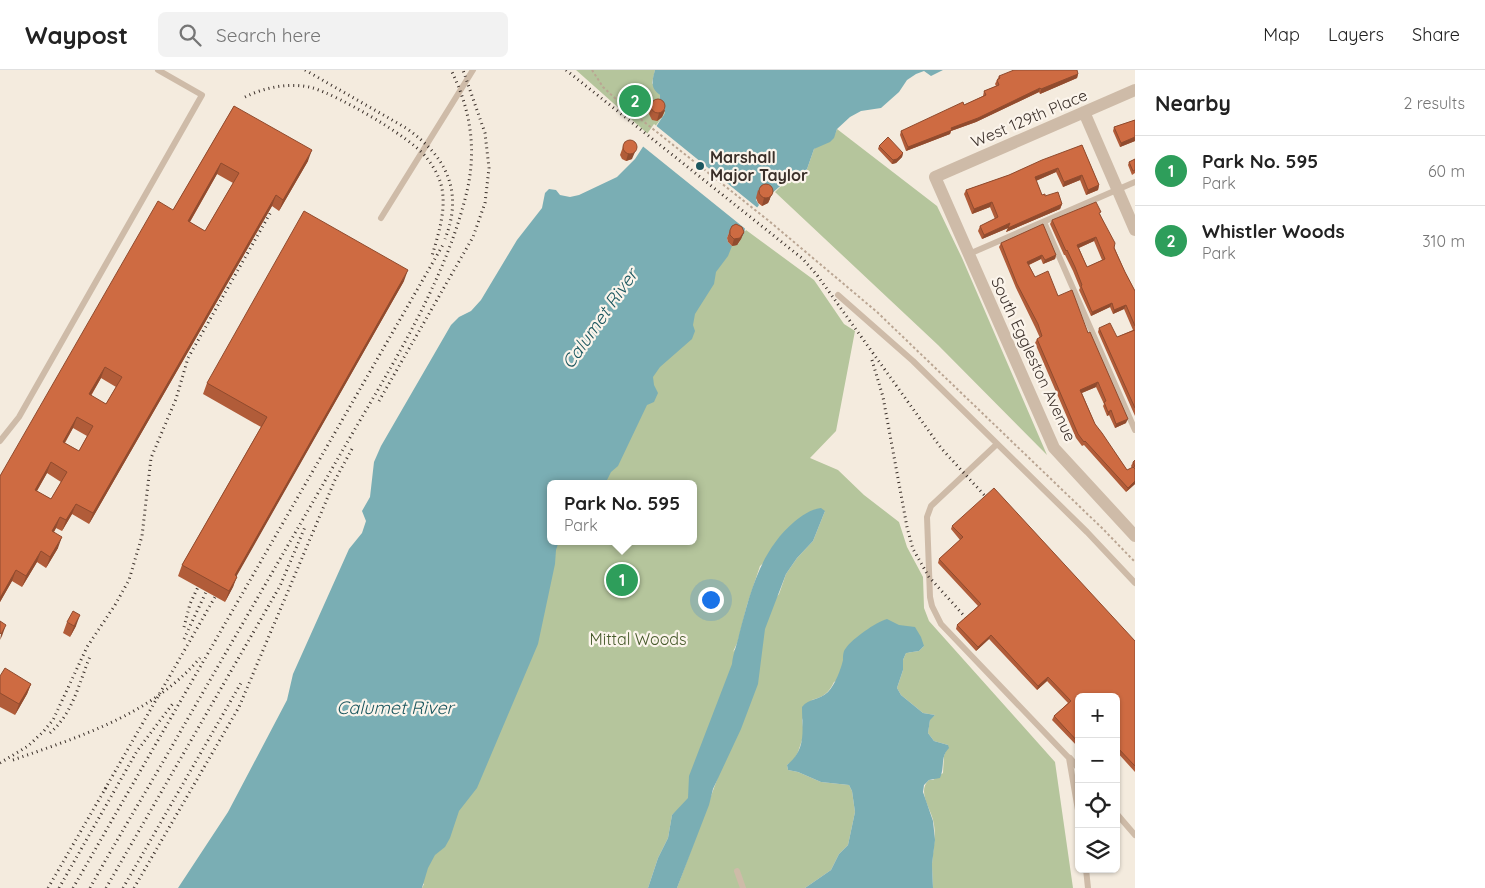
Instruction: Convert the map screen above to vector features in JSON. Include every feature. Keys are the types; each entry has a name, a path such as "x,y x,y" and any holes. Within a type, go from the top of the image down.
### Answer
{"street":[{"name":"West 129th Place","path":"935,177 1135,90"},
{"path":"1084,112 1135,230"},
{"name":"South Eggleston Avenue","path":"935,177 1054,448 1135,536"}],"lane":[{"path":"0,441 19,417 202,95 158,70"},
{"path":"381,218 473,70"},
{"path":"968,254 1135,182"},
{"path":"1044,222 1135,430"},
{"path":"838,295 913,361 1087,532 1135,583"},
{"path":"997,444 931,506 927,517 932,606 941,624 1075,765"},
{"path":"1069,758 1075,793"},
{"path":"1120,818 1135,835"},
{"path":"737,871 744,888"},
{"path":"1086,873 1088,888"}],"path":[{"path":"592,70 603,86 619,102 786,235 877,312 1135,562"},
{"path":"1131,558 1135,556"}],"green space":[{"path":"576,70 655,70 652,83 660,95 659,106 665,113 649,135"},
{"path":"837,129 937,206 962,258 1047,455 938,345 775,192 787,180 804,174 814,149 831,140"},
{"name":"Mittal Woods","path":"746,230 814,280 844,324 855,331 836,431 810,458 838,470 864,495 899,522 907,547 923,577 924,608 929,621 1055,762 1073,888 933,888 932,864 935,831 925,799 924,789 929,780 933,780 943,773 944,756 948,745 934,741 928,733 930,719 935,715 923,713 901,695 897,688 906,653 834,682 825,694 812,700 802,720 804,734 794,760 787,765 788,770 798,772 821,782 849,785 852,791 855,812 848,845 839,854 831,870 805,888 677,888 718,777 672,815 668,838 658,858 648,888 422,888 424,884 414,878 553,545 697,545 697,480 589,480 731,246 739,243","holes":["825,511 813,541 797,558 786,574 779,594 733,652 760,566","924,646 919,651 907,653"]}],"water":[{"name":"Calumet River","path":"655,70 943,70 931,76 924,71 916,74 907,80 899,92 881,108 861,111 850,117 837,129 834,138 830,142 814,149 804,174 787,180 770,195 758,193 756,200 759,205 746,223 744,234 741,237 729,233 727,238 732,246 728,256 716,272 714,284 695,314 693,325 695,331 692,339 660,367 653,377 658,393 654,402 647,405 618,466 611,472 607,480 547,480 547,545 558,545 538,644 477,788 459,811 450,838 445,847 435,855 428,868 422,888 178,888 228,812 287,700 293,674 349,549 362,533 366,521 362,511 370,497 374,462 381,446 451,325 459,317 471,311 481,300 517,240 542,208 545,193 549,189 556,190 560,195 570,197 579,195 617,177 635,159 665,113 659,106 660,95 653,87"},
{"path":"821,508 825,511 813,541 797,558 786,574 765,629 758,684 741,729 713,789 709,805 677,888 648,888 658,858 668,838 672,815 688,798 689,776 732,664 747,604 758,574 765,559 782,533 803,515"},
{"path":"887,619 899,625 915,627 921,637 924,646 919,651 906,653 897,688 901,695 923,713 935,715 930,720 928,733 934,741 948,745 949,748 944,755 940,778 929,780 924,785 923,792 933,821 935,840 932,864 933,888 805,888 831,870 839,854 848,845 855,812 852,791 849,785 821,782 798,772 788,770 787,765 801,746 803,731 802,707 808,702 825,695 831,689 839,672 844,651 849,644 871,627"}],"pier":[{"path":"654,124 759,209 748,224 748,231 640,144"}],"building":[{"path":"1014,70 1077,70 1078,74 1040,88 978,118 951,128 952,130 908,147 901,131 963,102 964,105 986,95 984,91 999,85 997,80 1000,78 999,76"},
{"path":"658,99 663,101 665,106 663,111 658,113 653,111 651,106 653,101"},
{"path":"234,106 312,150 283,200 276,195 93,513 76,504 66,520 60,517 52,531 62,537 50,557 41,551 26,576 16,570 0,598 0,476 158,201 173,210","holes":["221,163 239,173 205,231 188,221","105,367 122,377 106,404 89,394","77,417 93,426 79,451 63,442","51,462 67,472 51,499 35,490"]},
{"path":"1135,120 1135,137 1121,143 1114,127"},
{"path":"888,137 903,153 897,159 893,160 879,146"},
{"path":"630,140 635,142 637,147 635,152 630,154 625,152 623,147 625,142"},
{"path":"1082,145 1099,185 1088,190 1082,175 1064,182 1058,168 1035,177 1042,195 1045,194 1045,196 1058,192 1062,204 1008,228 1010,223 984,235 980,226 998,217 992,202 974,209 966,190 1009,175"},
{"path":"1135,159 1135,170 1133,171 1129,162"},
{"path":"766,184 771,186 773,191 771,196 766,198 761,196 759,191 761,186"},
{"path":"1096,202 1101,212 1099,213 1115,243 1114,248 1135,291 1135,326 1126,305 1114,310 1112,303 1092,312 1075,267 1052,220","holes":["1096,237 1105,259 1087,267 1077,245"]},
{"path":"304,211 408,270 235,575 237,577 229,591 182,565 267,417 207,383"},
{"path":"736,224 742,227 744,232 740,238 734,239 730,235 730,230"},
{"path":"1043,224 1056,255 1045,260 1042,255 1027,262 1035,277 1048,271 1058,296 1072,290 1088,333 1090,332 1128,419 1116,424 1111,410 1108,412 1104,402 1106,401 1098,382 1080,390 1095,424 1127,470 1133,467 1135,469 1135,481 1128,488 1078,434 1037,339 1042,336 1038,324 1017,284 1001,243"},
{"path":"1110,323 1117,337 1135,330 1135,408 1099,328"},
{"path":"994,488 1135,641 1135,766 1120,750 1120,693 1075,693 1075,739 1054,716 1071,701 1048,677 1038,686 991,635 978,647 957,625 981,604 939,559 963,537 952,526"},
{"path":"73,611 80,615 74,626 67,622"},
{"path":"0,621 6,625 1,634 0,633"},
{"path":"5,668 31,684 19,704 0,693 0,676"}],"railway":[{"path":"305,70 406,128 432,150 448,176 452,190 453,205 445,239"},
{"path":"90,888 393,363 429,295 457,226 470,175 470,129 463,99 451,70"},
{"path":"379,401 473,237 485,203 489,168 485,133 463,70"},
{"path":"566,70 803,259 817,275 941,448 986,497"},
{"path":"245,97 278,86 296,85 313,88 325,92 373,118 405,138 417,148 434,169 442,190 442,218 432,256"},
{"path":"0,763 28,746 53,720 87,647 129,580 142,536 151,458 176,399 188,358 272,210"},
{"path":"73,888 444,243"},
{"path":"872,360 883,397 907,527 913,549 929,577 967,619"},
{"path":"134,888 239,707 335,480 352,449"},
{"path":"106,888 280,586 305,527"},
{"path":"184,627 190,604 198,587"},
{"path":"184,639 206,592"},
{"path":"105,789 215,597"},
{"path":"50,733 65,716 91,654"},
{"path":"13,760 89,732 137,709 160,695 181,678 200,658"},
{"path":"123,888 241,683"},
{"path":"59,888 137,751 174,702"},
{"path":"48,888 108,784"}],"place":[{"name":"Whistler Woods","path":"635,101"},
{"name":"Marshall Major Taylor","path":"700,166"},
{"name":"Park No. 595","path":"622,580"}]}
